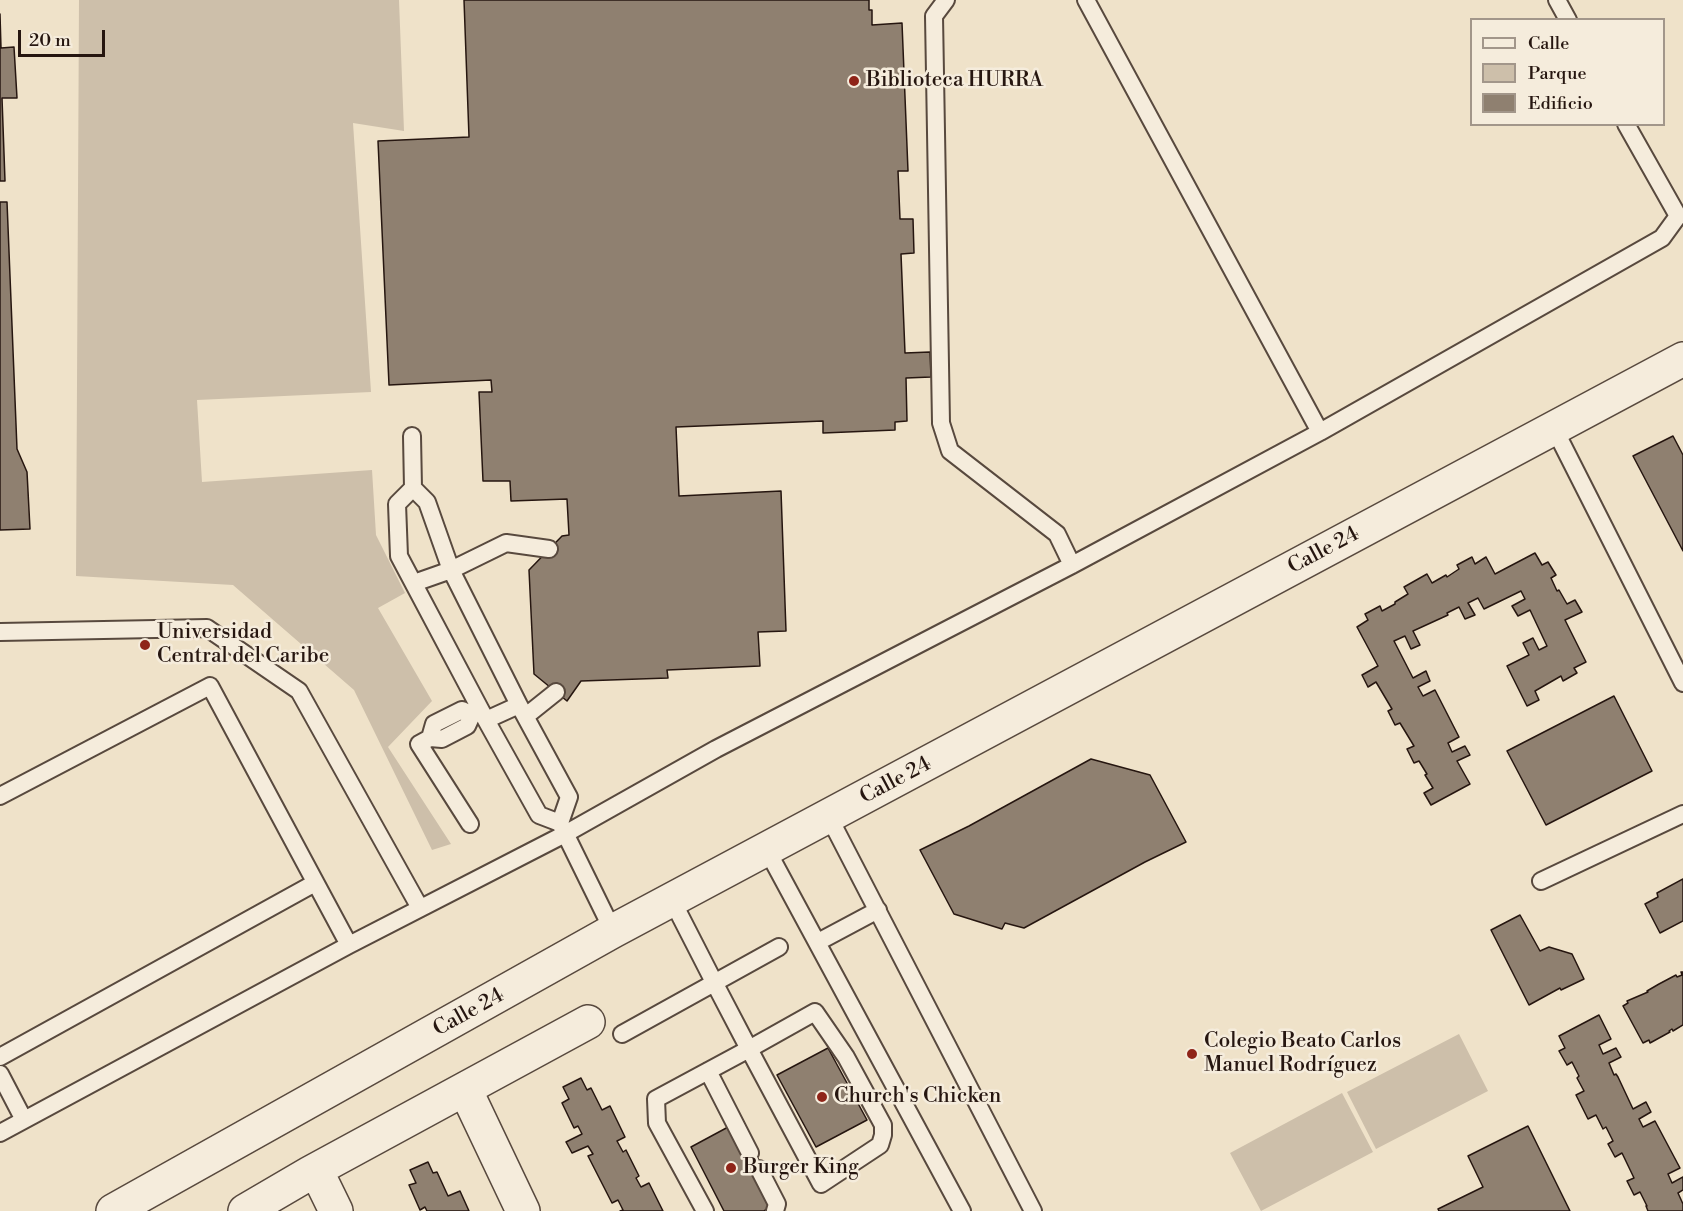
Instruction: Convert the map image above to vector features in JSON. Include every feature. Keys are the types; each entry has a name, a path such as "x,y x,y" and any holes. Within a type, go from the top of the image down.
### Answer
{"street":[{"name":"Calle 24","path":"113,1211 613,931 1683,360"},
{"path":"245,1211 588,1022"},
{"path":"465,1089 523,1211"},
{"path":"316,1170 336,1211"}],"lane":[{"path":"946,0 934,16 941,423 950,452 1057,534 1072,565"},
{"path":"1086,0 1320,432"},
{"path":"1557,0 1567,18"},
{"path":"0,1133 420,908 562,828 1072,565 1320,432 1662,238 1678,216 1627,126"},
{"path":"1554,428 1683,683"},
{"path":"412,436 413,488 427,502 451,570 569,797 562,828"},
{"path":"413,488 397,504 399,556 480,715 538,815 562,828 613,931"},
{"path":"414,583 451,570 506,543 549,549"},
{"path":"0,632 207,628 299,691 420,908"},
{"path":"0,796 210,686 349,945"},
{"path":"470,824 419,744 429,738 442,739 467,726 480,715 522,710 556,692"},
{"path":"1541,881 1683,814"},
{"path":"829,817 1033,1211"},
{"path":"767,850 962,1211"},
{"path":"0,1057 315,883"},
{"path":"672,900 749,1049 821,1184 880,1145 883,1125 846,1058 815,1012 749,1049 656,1099 657,1124 705,1211"},
{"path":"818,942 878,910"},
{"path":"622,1034 779,947"},
{"path":"708,1071 750,1153"},
{"path":"0,1074 24,1120"},
{"path":"759,1169 777,1204 775,1211"}],"green space":[{"path":"79,0 399,0 404,131 353,123 371,392 197,400 202,482 372,470 376,535 405,593 378,608 432,701 388,747 451,844 432,850 354,690 233,585 76,576"},
{"path":"1459,1034 1488,1091 1376,1149 1347,1092"},
{"path":"1342,1093 1373,1152 1261,1211 1230,1153"}],"building":[{"path":"464,0 869,0 872,25 902,23 908,171 898,171 900,219 913,219 914,253 901,254 905,353 930,352 931,377 906,378 907,421 895,422 895,430 823,433 823,421 676,427 679,496 781,491 786,631 758,632 760,666 667,670 668,678 581,681 567,701 534,674 529,570 562,536 569,535 567,499 511,501 510,481 483,481 479,392 492,392 491,380 389,385 378,141 469,137"},
{"path":"0,14 1,48 14,47 17,98 2,98 5,181 0,181"},
{"path":"0,202 7,202 17,449 27,472 30,529 0,530"},
{"path":"1673,436 1683,455 1683,551 1633,456"},
{"path":"1535,553 1542,565 1548,562 1556,575 1551,578 1567,604 1575,600 1582,612 1565,620 1586,662 1574,668 1577,673 1563,681 1561,676 1535,691 1539,700 1527,706 1507,666 1529,655 1523,643 1533,638 1539,650 1547,646 1530,610 1518,616 1512,606 1525,599 1521,591 1484,609 1478,598 1468,603 1475,615 1465,619 1459,607 1447,613 1448,615 1413,631 1420,645 1411,649 1405,636 1394,641 1413,678 1426,671 1430,681 1418,687 1423,696 1435,690 1459,737 1448,743 1452,752 1465,746 1470,755 1457,761 1470,784 1431,805 1424,793 1433,788 1425,775 1427,774 1419,761 1414,763 1407,749 1414,746 1400,723 1395,725 1388,711 1392,709 1376,682 1368,687 1362,675 1378,666 1357,627 1368,620 1365,614 1380,606 1382,611 1395,604 1408,594 1404,587 1427,574 1432,583 1446,575 1447,577 1459,569 1457,565 1472,557 1475,564 1486,557 1495,574"},
{"path":"1614,696 1652,771 1546,825 1507,751"},
{"path":"1091,759 1150,775 1186,842 1024,928 1005,923 1002,929 954,914 920,850 969,826"},
{"path":"1683,879 1683,921 1660,933 1645,904 1658,897 1657,893"},
{"path":"1520,915 1540,951 1549,947 1572,954 1584,979 1561,990 1560,988 1529,1005 1491,930"},
{"path":"1681,972 1683,972 1683,1025 1650,1043 1649,1040 1643,1043 1623,1006 1628,1003 1627,1001 1648,992 1676,975 1677,977 1682,975"},
{"path":"1599,1015 1611,1039 1599,1045 1603,1054 1616,1048 1621,1057 1609,1063 1614,1075 1618,1077 1633,1109 1646,1102 1651,1112 1639,1119 1643,1127 1655,1121 1680,1168 1668,1174 1672,1183 1683,1177 1683,1190 1678,1193 1683,1204 1683,1211 1648,1211 1640,1192 1634,1195 1627,1181 1634,1178 1622,1153 1615,1157 1608,1144 1613,1141 1606,1127 1603,1129 1596,1115 1588,1119 1576,1095 1584,1091 1572,1062 1567,1065 1559,1051 1565,1048 1559,1036"},
{"name":"Church's Chicken","path":"828,1048 867,1120 816,1147 777,1075"},
{"path":"581,1078 587,1090 591,1088 602,1110 610,1106 625,1137 617,1141 623,1152 626,1150 639,1176 636,1178 641,1187 649,1183 663,1211 620,1211 623,1210 618,1200 612,1203 588,1156 593,1154 588,1146 572,1153 566,1142 582,1134 578,1126 574,1128 562,1103 569,1099 563,1087"},
{"name":"Burger King","path":"730,1126 754,1150 762,1167 772,1206 764,1211 724,1211 691,1147"},
{"path":"1528,1126 1570,1211 1439,1211 1438,1209 1483,1187 1468,1156"},
{"path":"428,1162 433,1173 437,1172 448,1196 460,1191 469,1211 427,1211 425,1207 420,1210 409,1185 416,1183 410,1170"}],"place":[{"name":"Biblioteca HURRA","path":"854,81"},
{"name":"Universidad Central del Caribe","path":"145,645"},
{"name":"Colegio Beato Carlos Manuel Rodríguez","path":"1192,1054"},
{"name":"Church's Chicken","path":"822,1097"},
{"name":"Burger King","path":"731,1168"}]}
